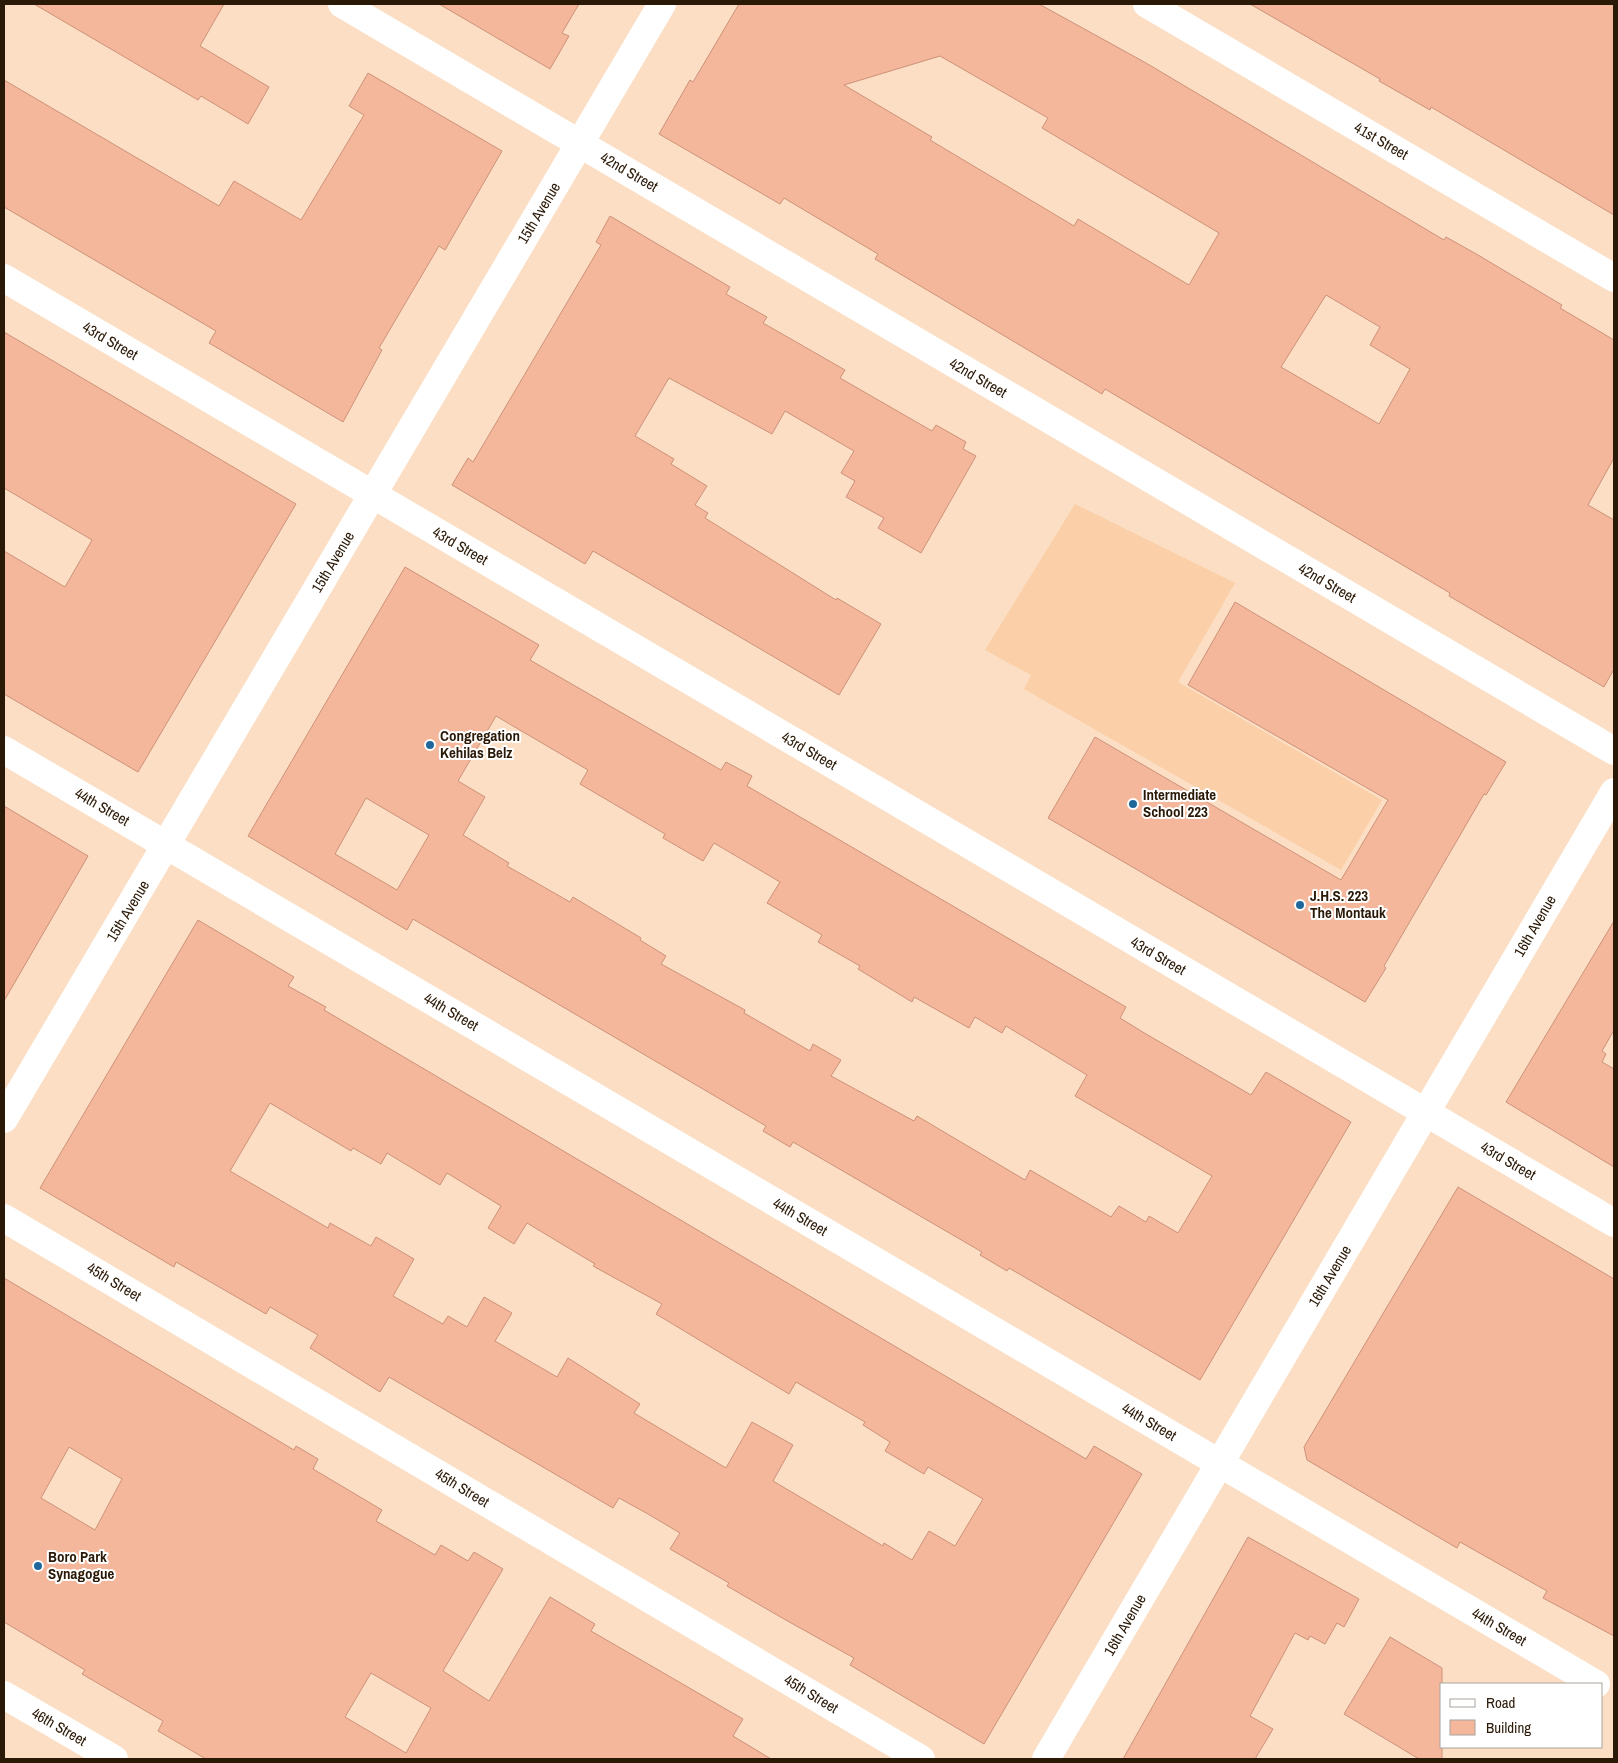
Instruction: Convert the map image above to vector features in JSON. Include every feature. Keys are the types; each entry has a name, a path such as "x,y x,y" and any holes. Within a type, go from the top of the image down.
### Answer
{"street":[{"name":"42nd Street","path":"342,4 1614,751"},
{"name":"15th Avenue","path":"4,1119 662,4"},
{"name":"41st Street","path":"1147,4 1614,278"},
{"name":"43rd Street","path":"4,278 1614,1223"},
{"name":"44th Street","path":"4,750 1594,1683"},
{"name":"16th Avenue","path":"1046,1759 1614,792"},
{"name":"45th Street","path":"4,1218 921,1759"},
{"path":"1603,1688 1614,1695"},
{"name":"46th Street","path":"4,1695 114,1759"}],"shaded area":[{"path":"1075,504 1235,583 1178,682 1382,800 1341,870 1024,689 1031,675 985,650"}],"building":[{"path":"34,4 224,4 200,46 269,87 248,124 201,96 198,100"},
{"path":"439,4 579,4 562,33 569,36 550,69"},
{"path":"739,4 1039,4 1146,63 1444,240 1446,237 1562,305 1560,308 1614,340 1614,458 1588,505 1614,520 1614,669 1604,687 1449,596 1450,593 1105,389 1102,394 875,259 878,254 784,198 780,204 659,134 690,80 693,82","holes":["940,56 1048,118 1042,128 1219,233 1189,285 1078,219 1074,226 930,140 932,137 844,85","1326,295 1380,327 1370,345 1410,369 1379,424 1281,367"]},
{"path":"1250,4 1614,4 1614,215 1431,107 1430,110 1379,81 1380,79"},
{"path":"368,73 502,151 445,250 439,246 379,348 382,350 343,422 209,343 216,331 4,207 4,80 219,206 234,181 301,220 364,115 349,106"},
{"path":"610,216 730,287 726,294 767,317 763,323 845,370 840,378 932,431 936,425 966,442 963,449 976,456 921,553 878,528 884,518 846,497 855,481 841,473 854,451 785,411 772,434 669,378 635,436 674,459 671,464 707,486 695,505 708,513 705,518 836,600 837,598 881,624 839,695 593,551 585,564 452,485 468,458 473,462 601,245 596,242"},
{"path":"4,332 296,504 138,772 4,694 4,551 65,587 92,540 4,488"},
{"path":"405,567 539,645 530,660 721,770 726,762 752,776 747,786 1126,1007 1120,1018 1146,1034 1251,1095 1266,1072 1351,1122 1200,1380 1009,1268 1007,1271 980,1255 982,1252 793,1142 790,1147 763,1131 766,1126 413,919 407,930 248,836","holes":["496,716 588,770 580,784 665,834 663,838 703,861 714,843 780,882 767,903 822,935 818,942 860,966 858,969 912,1002 914,997 969,1028 975,1017 1002,1033 1006,1026 1087,1075 1075,1096 1212,1176 1178,1233 1149,1216 1146,1222 1119,1206 1111,1217 1030,1170 1025,1180 917,1116 914,1121 831,1076 841,1060 813,1044 810,1051 744,1013 745,1010 661,964 666,956 640,940 641,938 573,897 570,902 507,866 509,863 463,835 485,797 458,781","366,798 429,835 397,890 335,854"]},
{"name":"Intermediate School 223","path":"1235,602 1506,762 1486,795 1484,794 1365,1002 1048,818 1095,737 1341,880 1388,800 1188,685"},
{"path":"4,806 88,856 4,1001"},
{"path":"198,920 294,977 288,986 326,1007 324,1010 1086,1459 1094,1446 1142,1474 984,1744 850,1665 854,1658 727,1586 729,1583 670,1549 680,1533 648,1514 619,1498 613,1508 389,1377 380,1392 310,1348 318,1335 270,1307 266,1314 176,1262 174,1267 40,1188","holes":["270,1103 351,1151 353,1148 381,1164 387,1153 440,1185 447,1173 501,1206 488,1228 514,1244 527,1223 595,1264 593,1266 662,1304 656,1314 789,1394 796,1382 865,1422 863,1425 890,1442 885,1451 924,1474 928,1467 983,1499 955,1546 929,1531 912,1560 884,1543 883,1546 773,1481 793,1445 752,1422 726,1468 634,1413 640,1404 568,1358 557,1377 495,1341 512,1313 484,1297 467,1327 448,1316 443,1324 393,1296 414,1259 376,1237 371,1246 330,1223 328,1228 230,1171"]},
{"path":"1614,921 1614,1030 1602,1051 1606,1054 1602,1062 1614,1069 1614,1167 1506,1102"},
{"path":"1458,1187 1614,1279 1614,1636 1543,1598 1547,1591 1460,1542 1457,1548 1307,1460 1304,1447"},
{"path":"4,1278 294,1450 296,1446 318,1459 313,1469 382,1510 376,1521 435,1555 441,1545 468,1561 474,1552 503,1569 443,1671 489,1701 550,1597 595,1624 591,1631 743,1719 733,1736 771,1759 206,1759 158,1731 163,1721 82,1674 85,1670 4,1622","holes":["69,1447 122,1479 95,1530 41,1498","371,1673 431,1708 406,1753 345,1717"]},
{"path":"1248,1537 1359,1599 1344,1627 1337,1623 1325,1644 1310,1636 1308,1640 1295,1633 1250,1716 1273,1729 1255,1759 1123,1759"},
{"path":"1390,1637 1442,1668 1442,1683 1440,1683 1440,1748 1442,1748 1442,1759 1419,1759 1344,1714"}],"place":[{"name":"Congregation Kehilas Belz","path":"430,745"},
{"name":"Intermediate School 223","path":"1133,804"},
{"name":"J.H.S. 223 The Montauk","path":"1300,905"},
{"name":"Boro Park Synagogue","path":"38,1566"}]}
